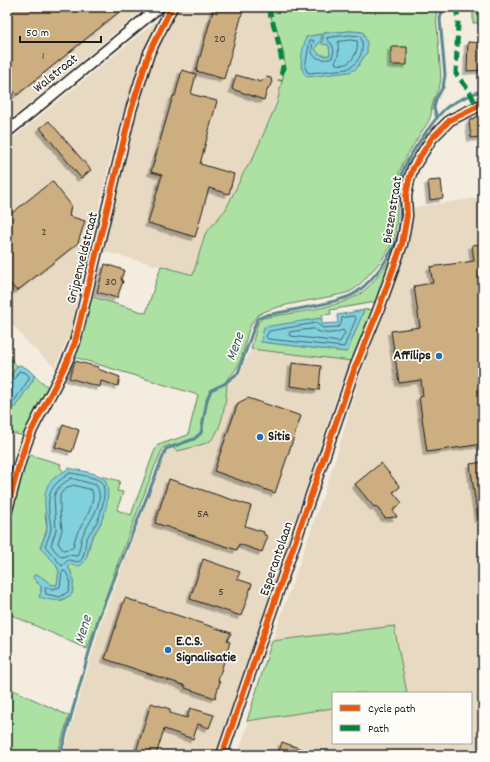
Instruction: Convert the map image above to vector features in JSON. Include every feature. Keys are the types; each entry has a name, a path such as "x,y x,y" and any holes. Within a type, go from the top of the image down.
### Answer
{"street":[{"name":"Walstraat","path":"7,132 159,7"},
{"name":"Grijpenveldstraat","path":"7,510 24,449 34,426 64,371 75,342 131,110 149,53 172,7"},
{"name":"Biezenstraat","path":"354,370 378,311 402,244 407,216 406,196 413,168 432,138 450,120 483,104"},
{"name":"Esperantolaan","path":"222,755 354,370"}],"shaded area":[{"path":"7,7 146,7 7,122"},
{"path":"179,7 270,7 272,20 279,36 284,55 285,68 277,103 253,158 244,172 226,209 205,234 193,275 103,251 150,61 169,23"},
{"path":"160,18 134,79 113,147 68,338 55,367 30,345 7,318 7,143"},
{"path":"483,190 483,755 238,755 249,721 332,708 332,744 472,744 472,692 407,692 394,626 272,641 332,470 360,376 385,310 408,241 409,208 478,198 477,191"},
{"path":"251,349 352,361 339,389 215,755 63,755 102,620 165,456 168,451 174,448 177,451 210,441 215,435 221,422 227,385 239,375"}],"green space":[{"path":"270,7 438,7 436,14 441,78 440,85 432,105 431,116 408,154 400,171 397,190 395,234 389,249 380,263 361,283 349,292 285,305 263,312 256,317 248,331 239,364 227,379 221,421 214,436 208,442 177,451 169,445 163,448 117,565 87,649 7,613 7,526 27,454 61,464 60,467 64,472 53,479 45,513 47,529 40,548 55,563 59,571 57,585 52,585 43,578 36,582 41,585 41,592 61,601 72,594 69,564 74,565 87,556 91,540 101,523 106,482 101,476 120,481 117,491 123,492 117,510 131,515 154,452 158,445 188,435 198,395 74,357 90,296 146,313 161,266 193,275 205,234 226,209 244,172 253,158 277,103 285,68 284,55 279,36 272,21","holes":["350,31 363,32 367,52 356,69 301,68 306,37 321,34 320,43 315,49 319,54 330,55 329,45 322,43 324,33"]},
{"path":"473,7 483,7 483,23 473,23"},
{"path":"394,253 375,302 330,310 331,314 322,315 322,318 264,328 261,342 347,352 364,310 373,309 352,361 251,349 258,322 263,318 328,306 341,303 352,298 361,293 371,284"},
{"path":"7,355 17,366 7,382"},
{"path":"34,375 49,388 25,436 7,432 7,409 15,407 33,380"},
{"path":"394,626 407,692 332,692 332,708 247,721 272,641"},
{"path":"7,687 69,716 57,755 7,755"}],"water":[{"path":"350,31 363,32 367,43 367,52 356,69 349,72 308,77 304,73 301,58 306,37 322,34 320,43 315,49 319,54 328,56 330,55 329,45 322,44 324,33"},
{"path":"364,310 347,352 261,342 264,327 322,318 322,324 338,323 337,315"},
{"path":"20,365 28,369 34,375 33,380 15,407 7,409 7,387 11,386 7,382 17,366"},
{"path":"69,468 102,477 105,481 108,493 102,519 90,543 85,561 80,566 69,564 68,566 73,580 72,594 60,600 53,600 39,597 41,586 33,578 34,575 39,575 52,585 57,585 59,571 55,563 40,548 47,530 45,496 46,489 53,479"}],"building":[{"path":"7,7 125,7 17,95 7,83"},
{"path":"214,7 244,7 224,79 196,71"},
{"path":"468,42 483,43 483,70 467,71"},
{"path":"391,47 407,47 407,65 391,65"},
{"path":"182,70 196,74 191,94 217,101 200,164 234,174 229,194 209,188 195,237 148,223 162,175 151,172"},
{"path":"236,75 261,82 266,77 271,78 272,84 268,88 264,100 232,89"},
{"path":"483,113 483,132 480,132 481,137 471,138 469,121"},
{"path":"49,121 91,170 81,178 40,128"},
{"path":"441,180 443,198 430,200 428,181"},
{"path":"52,181 71,205 69,216 85,221 78,243 17,291 7,280 7,217"},
{"name":"Affilips","path":"483,244 483,444 427,452 419,397 423,396 421,380 399,383 391,331 420,327 414,286 433,283 430,267 474,261 472,245"},
{"path":"105,264 124,270 121,280 123,281 117,298 97,292"},
{"path":"75,361 98,367 98,369 120,377 118,386 101,381 100,387 69,378"},
{"path":"292,363 321,366 319,390 290,386"},
{"name":"Sitis","path":"248,398 301,416 275,493 214,471 238,403"},
{"path":"63,424 79,430 72,452 55,447"},
{"path":"483,462 483,519 478,519 470,464"},
{"path":"381,463 400,487 393,492 402,503 393,510 397,517 385,518 355,484"},
{"path":"169,479 251,506 245,526 264,532 264,535 268,536 262,552 239,544 237,550 155,523"},
{"path":"203,559 240,572 237,579 252,584 241,616 190,599"},
{"name":"E.C.S. Signalisatie","path":"125,598 231,633 227,641 230,642 218,681 220,682 215,698 185,688 186,686 105,659"},
{"path":"151,703 170,709 170,713 187,718 190,708 214,715 209,728 198,724 193,739 164,729 156,755 135,755"},
{"path":"282,742 315,754 315,755 278,755"}],"waterway":[{"path":"437,118 434,108 436,99 443,87 445,75 440,19 443,8"},
{"name":"Mene","path":"60,755 99,617 166,449 194,439 201,433 207,400 211,390 224,384 238,373 257,319 266,315 340,300 357,292 371,279 390,253 398,234 400,225 401,180 408,160 428,130 448,106 483,90"}],"marked path":[{"path":"268,7 277,36 283,66 280,81"},
{"path":"455,7 458,21 456,74 468,89 477,106"}],"cycle path":[{"path":"7,510 25,445 65,366 75,342 131,110 149,53 172,7"},
{"path":"222,755 354,370 378,311 402,244 407,216 406,196 413,168 432,138 450,120 483,104"}],"place":[{"name":"Affilips","path":"439,356"},
{"name":"Sitis","path":"260,437"},
{"name":"E.C.S. Signalisatie","path":"168,650"}]}
